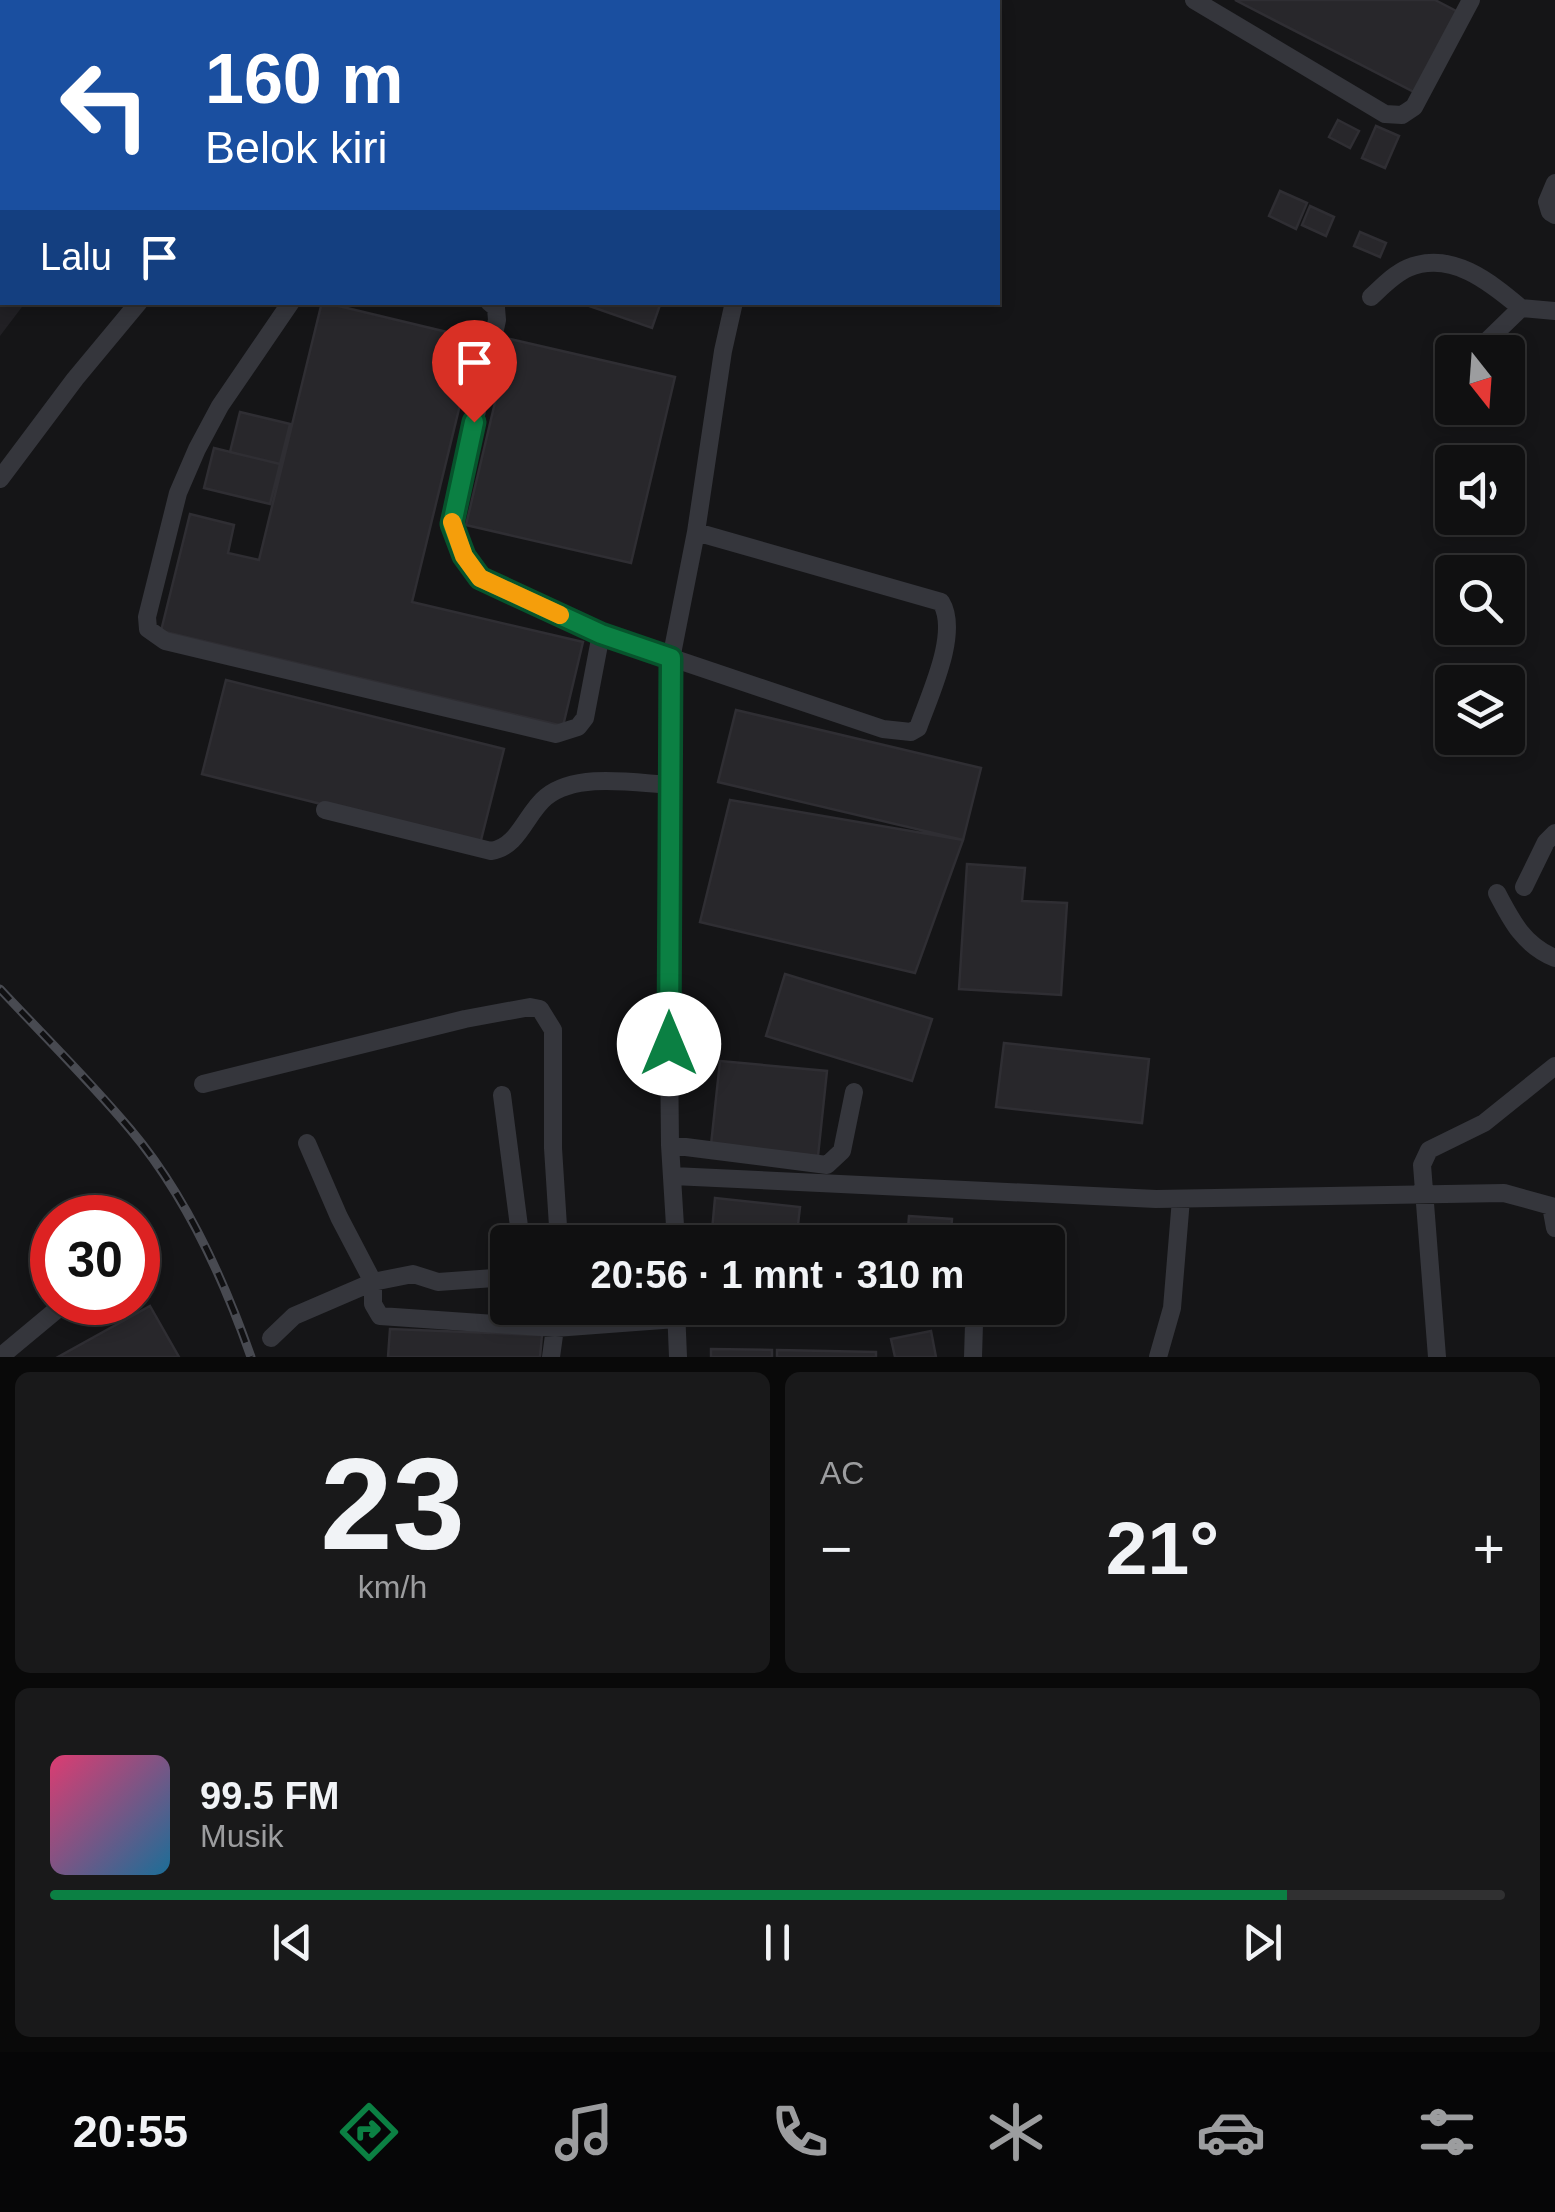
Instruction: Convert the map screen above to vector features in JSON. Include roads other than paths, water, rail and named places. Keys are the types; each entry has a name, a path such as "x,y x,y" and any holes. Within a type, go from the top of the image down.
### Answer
{"street":[{"path":"1194,0 1385,114 1402,115 1414,108 1466,1"},
{"path":"1555,182 1547,202 1555,215"},
{"path":"1370,297 1405,269 1430,261 1468,270 1521,308 1555,311"},
{"path":"0,480 136,305"},
{"path":"289,305 220,406 178,493 147,617 148,630 165,641 556,734 578,727 585,718 601,634"},
{"path":"492,305 497,320 452,524 464,556 480,578 601,634 671,658 883,729 911,732 918,728 949,634 942,602 696,532"},
{"path":"675,1225 670,1146 671,658 733,305"},
{"path":"1494,335 1521,308"},
{"path":"325,810 491,851 505,847 548,795 571,786 599,782 671,785"},
{"path":"1524,887 1546,842 1555,833"},
{"path":"1497,893 1513,924 1530,945 1555,958"},
{"path":"203,1084 464,1019 530,1007 540,1009 553,1030 558,1225"},
{"path":"1436,1357 1422,1164 1429,1150 1484,1123 1555,1066"},
{"path":"670,1146 827,1165 842,1151 854,1092"},
{"path":"502,1095 518,1225"},
{"path":"307,1143 338,1217 373,1282 370,1292 380,1316 555,1328 593,1325"},
{"path":"673,1176 1181,1199 1504,1193 1553,1207 1555,1228"},
{"path":"1158,1357 1172,1308 1181,1199"},
{"path":"271,1338 294,1316 373,1282 413,1274 438,1282 490,1278"},
{"path":"0,1357 38,1325"},
{"path":"677,1325 678,1357"},
{"path":"973,1357 974,1325"},
{"path":"551,1357 555,1328"}],"railway":[{"path":"0,989 150,1154 215,1267 251,1357"}]}
